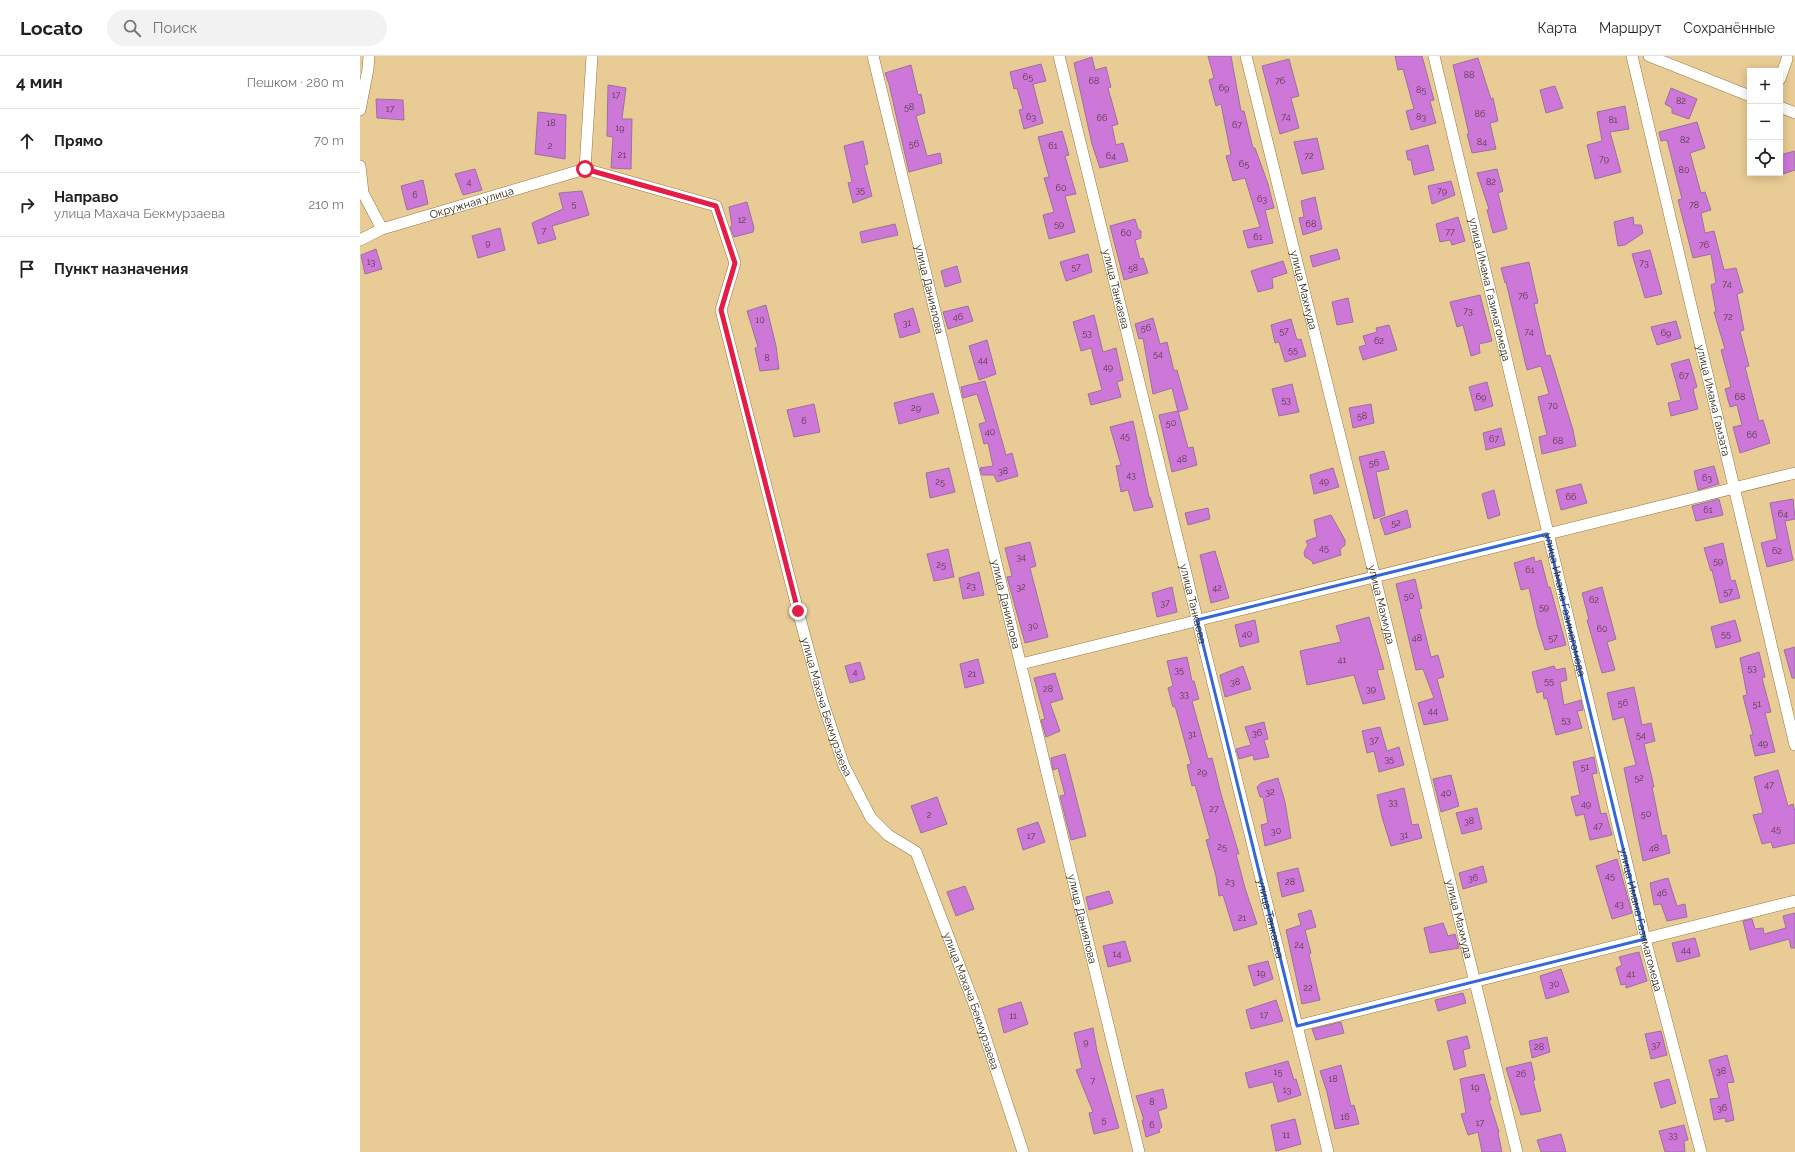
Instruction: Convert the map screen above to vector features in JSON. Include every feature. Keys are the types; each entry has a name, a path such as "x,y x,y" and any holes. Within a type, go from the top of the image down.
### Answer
{"street":[{"path":"360,110 369,56"},
{"path":"585,169 592,56"},
{"name":"улица Даниялова","path":"873,56 1139,1152"},
{"name":"улица Танкаева","path":"1059,56 1328,1152"},
{"name":"улица Махмуда","path":"1246,56 1517,1152"},
{"name":"улица Имама Газимагомеда","path":"1434,56 1645,939 1701,1152"},
{"name":"улица Имама Гамзата","path":"1632,56 1795,745"},
{"path":"1649,56 1677,61 1747,95"},
{"path":"1783,73 1790,58"},
{"path":"1783,108 1795,113"},
{"path":"360,166 363,192 382,229"},
{"name":"улица Махача Бекмурзаева","path":"585,169 716,206 735,263 721,310 822,700 844,766 871,818 888,835 916,852 976,1009 1023,1152"},
{"name":"Окружная улица","path":"360,240 382,229 585,169"},
{"path":"1020,664 1795,473"},
{"path":"1297,1026 1795,901"}],"highlighted area":[{"path":"1547,534 1645,939 1297,1026 1197,620"}],"building":[{"path":"1208,56 1231,56 1241,111 1244,111 1253,148 1255,148 1268,184 1274,208 1265,210 1273,243 1248,248 1243,231 1260,227 1245,178 1233,181 1226,156 1231,155 1221,104 1216,106 1209,80 1214,78"},
{"path":"1395,56 1422,56 1434,100 1430,101 1436,123 1411,130 1406,111 1414,109 1403,69 1398,70"},
{"path":"1092,57 1095,70 1106,67 1111,87 1108,88 1118,124 1112,126 1116,145 1123,143 1128,161 1100,168 1092,144 1074,63"},
{"path":"1478,58 1491,99 1493,98 1498,121 1490,123 1496,149 1472,153 1453,65"},
{"path":"1289,59 1299,96 1291,98 1299,128 1280,134 1262,66"},
{"path":"1041,64 1046,81 1033,84 1043,123 1024,129 1019,110 1023,109 1017,88 1014,89 1010,72"},
{"path":"911,65 918,95 921,94 925,113 916,116 927,156 940,153 942,163 909,172 889,84 885,73"},
{"path":"608,85 626,88 622,119 632,119 631,169 611,168 613,137 607,136"},
{"path":"1555,86 1563,108 1546,113 1540,90"},
{"path":"1671,88 1697,99 1689,119 1672,113 1672,108 1665,104"},
{"path":"376,99 403,100 404,120 377,118"},
{"path":"1625,106 1629,129 1610,132 1621,172 1595,179 1587,145 1602,141 1597,112"},
{"path":"538,112 566,115 565,159 535,154"},
{"path":"1697,122 1705,148 1690,153 1701,193 1705,192 1711,210 1701,213 1705,233 1714,231 1724,270 1736,268 1743,292 1737,294 1744,330 1740,331 1749,366 1745,367 1759,421 1763,420 1770,443 1740,453 1733,427 1742,425 1737,405 1730,407 1725,389 1731,387 1721,350 1725,349 1714,312 1716,312 1711,285 1716,283 1711,254 1693,258 1678,200 1682,199 1667,140 1661,141 1659,132"},
{"path":"1062,131 1069,155 1065,156 1076,194 1065,196 1075,232 1049,239 1043,215 1054,212 1044,178 1049,177 1038,137"},
{"path":"1317,138 1324,169 1302,174 1294,142"},
{"path":"863,141 868,164 864,165 872,196 853,203 848,183 852,182 844,146"},
{"path":"1428,145 1434,170 1414,175 1411,160 1408,160 1406,151"},
{"path":"1795,151 1795,170 1783,174 1783,154"},
{"path":"475,169 482,190 463,195 455,174"},
{"path":"1497,169 1503,191 1498,193 1507,229 1493,233 1487,210 1489,209 1477,173"},
{"path":"423,180 428,204 407,210 401,186"},
{"path":"1451,181 1455,195 1432,204 1428,186"},
{"path":"582,191 589,215 552,226 556,239 538,244 532,223 563,209 559,193"},
{"path":"1315,197 1322,229 1303,235 1299,218 1304,217 1301,201"},
{"path":"747,202 754,228 753,232 734,237 730,227 732,226 729,207"},
{"path":"1458,217 1465,241 1452,245 1450,240 1440,242 1436,224"},
{"path":"1633,217 1634,225 1641,225 1643,233 1625,245 1618,246 1614,222"},
{"path":"1135,219 1138,229 1141,231 1141,238 1135,240 1140,259 1143,258 1148,273 1124,280 1110,226"},
{"path":"895,224 898,235 862,243 860,232"},
{"path":"500,228 505,250 478,258 472,236"},
{"path":"376,249 382,269 365,274 361,255"},
{"path":"1337,249 1340,259 1313,267 1310,256"},
{"path":"1650,250 1662,294 1645,298 1632,254"},
{"path":"1088,254 1092,272 1066,281 1060,262"},
{"path":"1283,261 1287,273 1272,278 1273,288 1258,292 1251,271"},
{"path":"1529,262 1538,303 1534,304 1546,356 1550,355 1573,430 1576,446 1542,454 1539,437 1547,435 1538,397 1549,394 1541,366 1527,370 1506,282 1505,283 1501,268"},
{"path":"957,266 961,282 945,287 941,271"},
{"path":"1480,295 1492,341 1479,344 1480,353 1471,356 1463,325 1457,327 1450,302"},
{"path":"1348,298 1353,322 1337,325 1332,302"},
{"path":"766,305 776,346 779,369 760,371 755,348 758,347 747,311"},
{"path":"968,306 973,321 948,329 943,312"},
{"path":"913,308 920,332 900,338 894,314"},
{"path":"1094,315 1103,352 1116,348 1123,380 1117,382 1121,397 1091,405 1088,394 1102,390 1091,348 1081,351 1073,322"},
{"path":"1153,318 1160,344 1167,342 1174,371 1177,370 1188,409 1178,412 1172,388 1153,394 1143,338 1139,339 1135,324"},
{"path":"1291,319 1297,340 1301,339 1306,356 1285,362 1279,342 1275,343 1271,325"},
{"path":"1676,321 1681,338 1657,345 1651,327"},
{"path":"1389,325 1397,350 1363,360 1359,347 1366,345 1363,336 1377,332 1376,328"},
{"path":"987,340 996,374 979,380 969,346"},
{"path":"1689,359 1697,387 1693,389 1698,409 1671,416 1668,403 1681,400 1671,364"},
{"path":"985,381 1006,455 1012,453 1018,476 997,482 994,475 982,475 980,468 993,466 988,443 984,444 979,424 986,422 977,394 963,398 961,387"},
{"path":"1487,382 1493,406 1475,411 1469,387"},
{"path":"1292,384 1299,412 1279,416 1272,389"},
{"path":"933,393 939,413 899,424 894,403"},
{"path":"814,404 820,432 794,437 787,410"},
{"path":"1371,404 1374,423 1353,428 1349,408"},
{"path":"1178,411 1188,448 1193,447 1197,465 1172,472 1159,415"},
{"path":"1133,421 1149,497 1153,507 1134,511 1128,490 1121,492 1116,466 1121,465 1110,427"},
{"path":"1501,428 1505,445 1486,450 1483,433"},
{"path":"1384,451 1389,469 1376,472 1385,515 1374,519 1359,457"},
{"path":"1714,466 1719,484 1698,490 1694,471"},
{"path":"949,468 955,492 930,498 926,473"},
{"path":"1333,468 1339,487 1314,494 1310,475"},
{"path":"1581,484 1587,503 1561,510 1556,490"},
{"path":"1494,490 1500,515 1488,519 1482,494"},
{"path":"1719,499 1723,515 1696,521 1692,506"},
{"path":"1793,499 1795,519 1785,521 1793,560 1767,567 1761,543 1777,539 1770,503"},
{"path":"1208,508 1210,519 1188,525 1185,513"},
{"path":"1407,510 1411,527 1385,535 1380,519"},
{"path":"1331,515 1345,540 1345,545 1340,549 1341,555 1313,564 1312,561 1305,557 1304,552 1308,545 1306,541 1317,537 1314,520"},
{"path":"1030,542 1036,566 1030,568 1048,637 1025,643 1007,577 1012,576 1005,548"},
{"path":"1723,543 1731,581 1735,580 1740,598 1720,603 1712,570 1711,571 1704,548"},
{"path":"948,549 954,577 934,581 927,554"},
{"path":"1215,551 1229,598 1211,603 1200,555"},
{"path":"1534,557 1535,562 1541,560 1566,645 1545,650 1538,628 1529,588 1521,590 1514,563"},
{"path":"979,572 984,595 963,599 959,578"},
{"path":"1415,579 1422,608 1419,609 1431,657 1438,655 1444,677 1437,679 1448,720 1424,725 1418,703 1434,698 1423,669 1416,670 1396,584"},
{"path":"1172,587 1177,612 1157,617 1152,593"},
{"path":"1602,587 1616,639 1607,642 1615,670 1602,673 1587,620 1589,620 1582,593"},
{"path":"1369,617 1384,669 1377,670 1385,699 1363,704 1354,675 1307,685 1300,651 1341,642 1336,626"},
{"path":"1255,620 1259,642 1240,647 1235,625"},
{"path":"1735,620 1741,641 1716,648 1711,627"},
{"path":"1795,647 1795,678 1792,678 1784,650"},
{"path":"1759,652 1765,677 1762,678 1771,712 1765,713 1775,752 1755,756 1750,735 1753,735 1743,696 1747,695 1740,658"},
{"path":"1187,657 1192,681 1194,681 1199,699 1192,701 1208,759 1212,758 1239,854 1236,854 1245,888 1257,924 1234,931 1223,895 1219,896 1216,876 1206,840 1210,839 1195,785 1192,786 1187,765 1191,764 1175,706 1173,707 1168,688 1173,686 1167,661"},
{"path":"978,659 984,683 965,688 960,664"},
{"path":"860,662 865,679 850,683 845,666"},
{"path":"1243,666 1251,689 1225,697 1220,675"},
{"path":"1554,666 1556,670 1565,668 1567,680 1560,682 1564,705 1581,700 1583,710 1577,711 1582,728 1556,735 1547,698 1544,699 1543,691 1537,693 1532,672"},
{"path":"1055,673 1063,699 1050,703 1060,731 1046,737 1041,720 1045,719 1034,678"},
{"path":"1634,687 1642,725 1651,723 1655,741 1644,744 1654,787 1652,787 1662,836 1666,835 1670,853 1643,861 1624,768 1636,765 1624,717 1613,720 1607,693"},
{"path":"1264,722 1268,739 1264,740 1269,757 1254,760 1253,755 1239,759 1236,749 1251,745 1245,727"},
{"path":"1380,727 1387,751 1399,747 1404,765 1379,772 1374,751 1367,753 1362,731"},
{"path":"1065,754 1086,836 1071,840 1060,796 1065,795 1058,768 1053,770 1051,758"},
{"path":"1594,757 1597,773 1592,774 1601,814 1606,813 1612,835 1590,840 1584,814 1576,816 1571,797 1580,795 1573,762"},
{"path":"1778,770 1788,806 1793,804 1795,811 1795,843 1773,848 1771,842 1762,844 1753,815 1763,813 1754,777"},
{"path":"1451,775 1459,806 1441,812 1433,779"},
{"path":"1278,778 1285,802 1291,838 1265,846 1261,825 1268,823 1263,797 1260,797 1257,787 1261,783"},
{"path":"1404,788 1412,825 1418,824 1422,838 1391,846 1377,795"},
{"path":"937,797 947,824 921,833 911,806"},
{"path":"1477,808 1482,829 1462,834 1456,813"},
{"path":"1038,822 1045,842 1023,850 1017,829"},
{"path":"1617,859 1632,913 1612,919 1596,866"},
{"path":"1483,866 1487,882 1463,889 1459,873"},
{"path":"1298,868 1304,891 1282,897 1277,873"},
{"path":"1668,878 1677,906 1685,904 1687,917 1667,921 1661,904 1654,905 1650,883"},
{"path":"965,886 974,909 956,916 947,892"},
{"path":"1109,891 1113,903 1089,910 1086,897"},
{"path":"1311,910 1316,927 1305,930 1320,1000 1302,1004 1286,930 1301,925 1298,914"},
{"path":"1795,913 1795,948 1791,948 1789,939 1750,950 1743,921 1752,919 1755,929 1763,928 1764,934 1786,928 1783,916"},
{"path":"1443,923 1448,936 1455,934 1459,948 1430,953 1424,928"},
{"path":"1695,938 1700,956 1677,962 1672,943"},
{"path":"1125,941 1131,961 1108,967 1103,946"},
{"path":"1639,952 1647,981 1626,988 1626,984 1621,985 1616,968 1622,965 1619,957"},
{"path":"1268,961 1273,979 1254,986 1248,966"},
{"path":"1561,969 1569,992 1546,999 1540,976"},
{"path":"1463,993 1466,1003 1438,1011 1435,1000"},
{"path":"1276,1000 1283,1021 1251,1029 1246,1010"},
{"path":"1021,1002 1028,1024 1004,1033 998,1009"},
{"path":"1341,1022 1344,1033 1316,1040 1312,1029"},
{"path":"1093,1028 1097,1051 1119,1128 1094,1134 1089,1113 1093,1112 1076,1070 1082,1068 1074,1033"},
{"path":"1661,1031 1667,1055 1651,1059 1645,1034"},
{"path":"1467,1036 1470,1048 1463,1050 1466,1066 1454,1070 1447,1041"},
{"path":"1547,1037 1550,1052 1532,1058 1529,1041"},
{"path":"1727,1055 1734,1082 1727,1083 1734,1120 1726,1122 1725,1118 1714,1120 1710,1099 1719,1098 1709,1060"},
{"path":"1288,1061 1301,1095 1278,1102 1273,1082 1249,1088 1245,1073"},
{"path":"1531,1062 1535,1080 1533,1081 1541,1111 1521,1115 1506,1068"},
{"path":"1341,1065 1351,1106 1354,1105 1359,1124 1335,1129 1327,1092 1320,1071"},
{"path":"1484,1074 1491,1100 1489,1100 1499,1132 1502,1152 1482,1152 1478,1132 1468,1135 1461,1114 1466,1113 1460,1079"},
{"path":"1669,1079 1676,1103 1661,1108 1654,1083"},
{"path":"1163,1089 1167,1108 1158,1111 1162,1127 1159,1130 1160,1132 1146,1137 1142,1120 1144,1120 1136,1096"},
{"path":"1295,1119 1301,1144 1276,1151 1271,1125"},
{"path":"1684,1125 1688,1140 1684,1141 1685,1152 1665,1152 1659,1131"},
{"path":"1561,1134 1566,1152 1541,1152 1537,1140"}],"route":[{"path":"585,169 716,206 735,263 721,310 798,611"}]}
